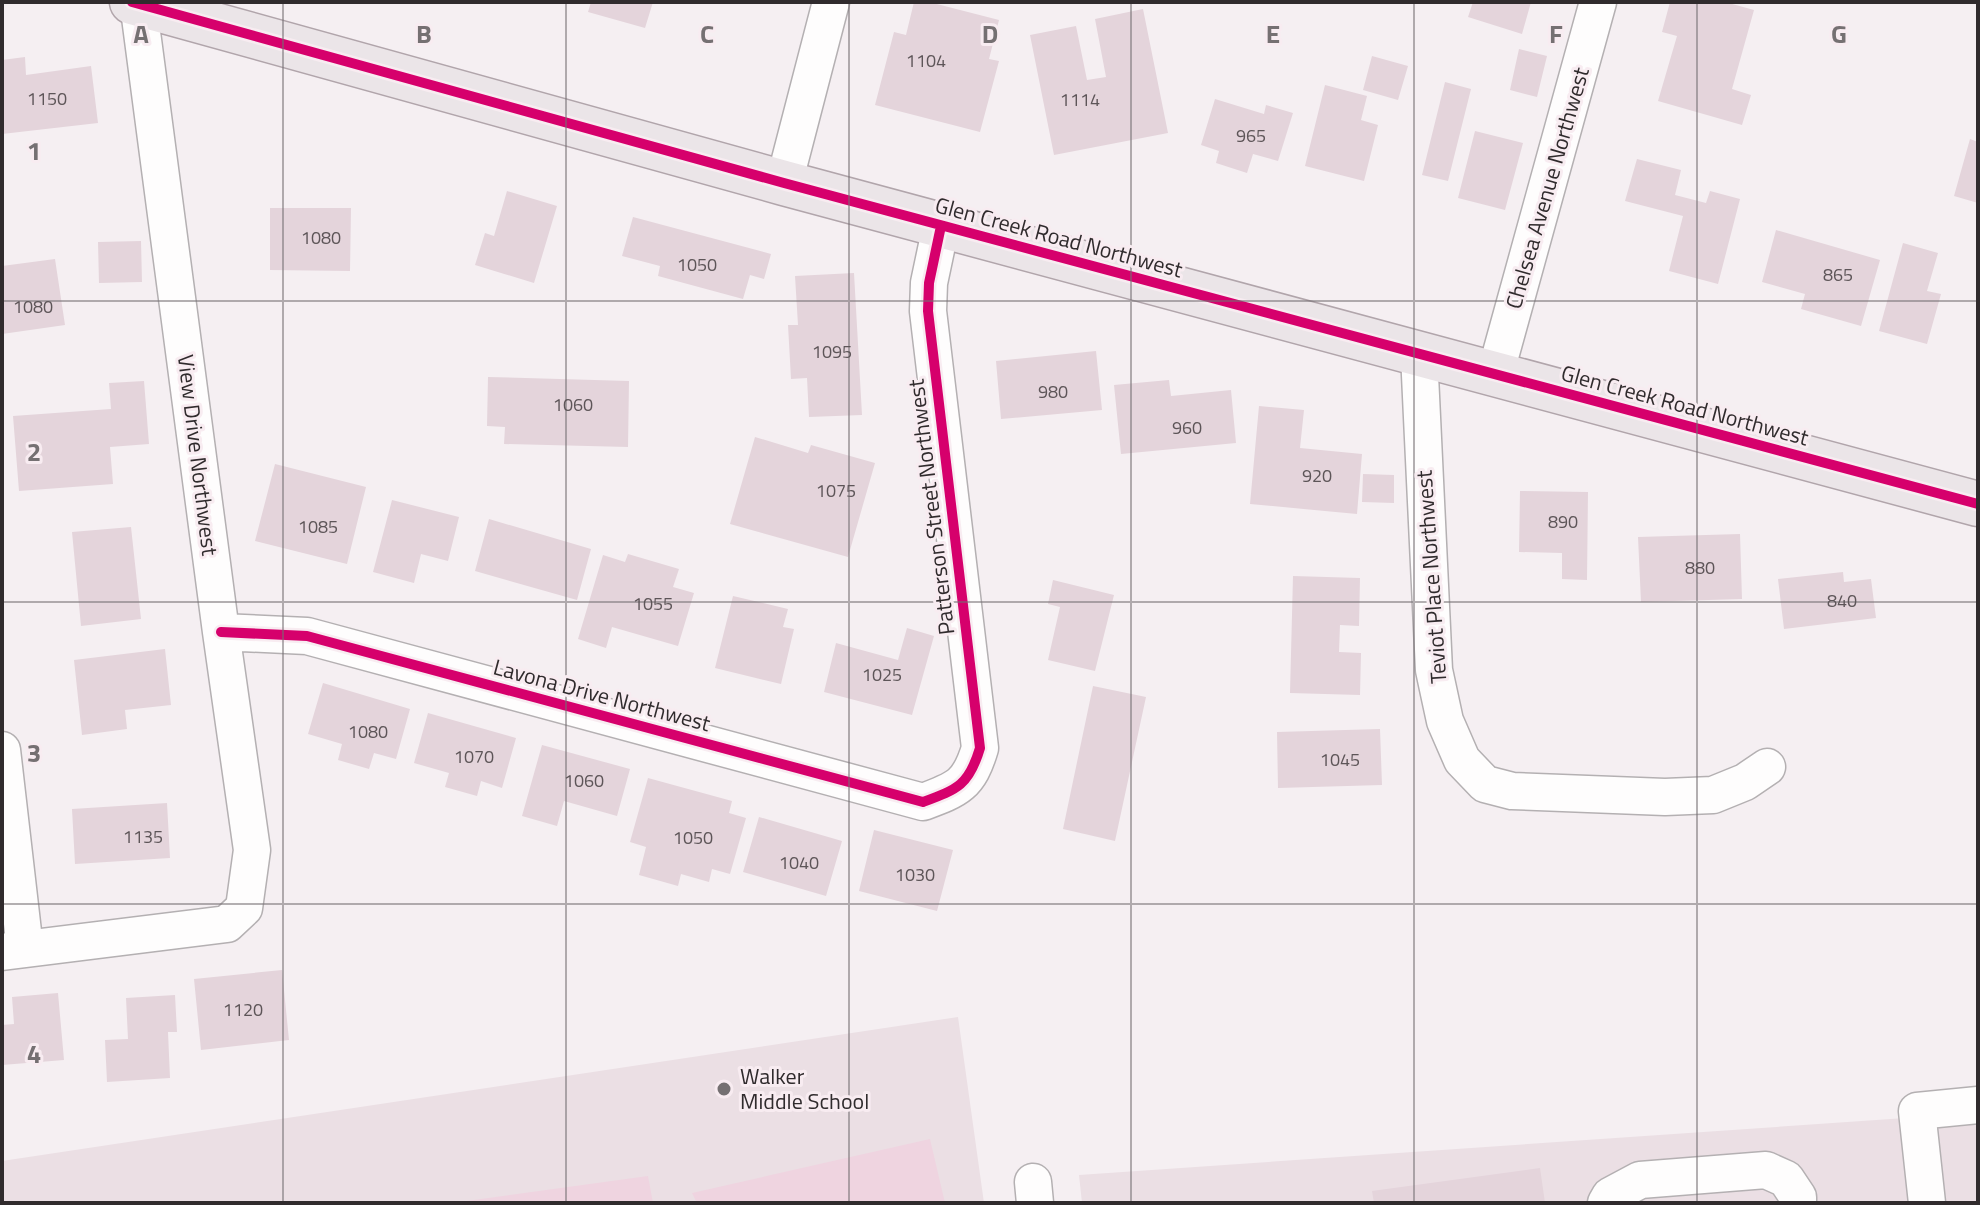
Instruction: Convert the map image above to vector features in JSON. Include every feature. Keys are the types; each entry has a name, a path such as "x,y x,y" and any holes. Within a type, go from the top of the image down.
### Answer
{"main road":[{"name":"Glen Creek Road Northwest","path":"136,3 941,226 1978,504"}],"street":[{"path":"784,183 831,2"},
{"name":"Chelsea Avenue Northwest","path":"1495,375 1598,2"},
{"name":"View Drive Northwest","path":"14,950 227,924 244,908 252,850 136,3"},
{"name":"Patterson Street Northwest","path":"941,226 929,283 928,311 980,748 975,765 965,781"},
{"name":"Teviot Place Northwest","path":"1419,354 1434,670 1445,721 1462,760 1485,784 1512,791 1665,797 1713,795 1745,782 1767,767"},
{"name":"Lavona Drive Northwest","path":"221,632 307,636 923,802 949,792 965,781"},
{"path":"2,750 14,950"},
{"path":"1927,1203 1917,1111 1978,1105"},
{"path":"1606,1203 1610,1196 1640,1180 1766,1170 1786,1179 1798,1197 1798,1203"}],"shaded area":[{"name":"Walker Middle School","path":"958,1017 984,1203 2,1203 2,1161"},
{"path":"1978,1113 1978,1203 1082,1203 1079,1175"},
{"path":"930,1139 945,1203 697,1203 692,1193"},
{"path":"648,1176 653,1203 452,1203"}],"building":[{"path":"591,2 653,2 645,28 588,12"},
{"path":"914,2 929,2 999,20 989,59 999,61 980,132 875,105 894,32 906,35"},
{"path":"1473,2 1531,2 1522,34 1468,17"},
{"path":"1670,2 1725,2 1754,10 1732,89 1751,95 1742,125 1658,101 1677,36 1662,32"},
{"path":"1143,9 1168,133 1054,155 1030,35 1076,26 1087,80 1106,77 1095,19"},
{"path":"1519,49 1547,56 1537,97 1510,90"},
{"path":"1372,56 1408,66 1398,100 1363,90"},
{"path":"25,57 26,75 91,66 98,123 2,134 2,60"},
{"path":"1445,82 1471,89 1448,181 1422,175"},
{"path":"1325,85 1367,96 1361,120 1378,125 1364,181 1305,166"},
{"path":"1215,99 1264,114 1266,105 1293,113 1278,161 1253,154 1247,173 1216,163 1219,151 1201,145"},
{"path":"1475,131 1523,143 1505,210 1458,198"},
{"path":"1970,139 1978,142 1978,203 1954,196"},
{"path":"1637,159 1681,170 1675,195 1706,203 1710,191 1740,199 1718,284 1669,271 1683,216 1625,201"},
{"path":"507,191 557,206 534,283 475,265 485,233 494,236"},
{"path":"270,208 351,208 350,271 270,270"},
{"path":"633,217 771,254 764,279 750,275 743,299 658,276 660,266 622,256"},
{"path":"1776,230 1880,260 1861,326 1801,309 1805,294 1762,282"},
{"path":"141,241 142,282 99,283 98,242"},
{"path":"1903,243 1938,253 1927,291 1941,294 1927,344 1879,331"},
{"path":"55,259 65,325 2,334 2,266"},
{"path":"854,273 862,415 809,417 807,378 791,379 788,325 798,325 795,276"},
{"path":"1096,351 1102,410 1001,419 996,361"},
{"path":"488,377 629,381 628,447 504,444 505,427 487,426"},
{"path":"1169,380 1171,396 1231,390 1236,443 1121,454 1114,385"},
{"path":"144,381 149,444 110,447 113,484 19,491 13,416 111,409 109,383"},
{"path":"1259,406 1304,410 1300,448 1362,454 1357,514 1250,504"},
{"path":"755,437 808,453 811,445 875,463 848,557 730,524"},
{"path":"275,464 366,487 347,564 255,541"},
{"path":"1363,474 1394,475 1394,503 1362,502"},
{"path":"1520,491 1588,492 1587,580 1562,579 1562,553 1519,552"},
{"path":"392,500 459,517 448,561 421,554 414,583 373,572"},
{"path":"489,519 591,549 577,600 475,571"},
{"path":"131,527 141,619 81,626 72,532"},
{"path":"1740,534 1742,599 1641,602 1638,537"},
{"path":"628,554 679,569 673,587 694,593 678,646 612,627 606,648 578,639 603,555 625,562"},
{"path":"1843,572 1844,582 1871,579 1876,618 1784,629 1778,579"},
{"path":"1293,576 1360,578 1359,626 1340,625 1339,652 1361,653 1360,695 1290,693"},
{"path":"1053,580 1114,595 1095,671 1048,660 1060,607 1048,604"},
{"path":"733,596 788,609 783,627 794,629 781,684 715,668"},
{"path":"907,628 934,636 912,715 824,692 836,643 898,660"},
{"path":"165,649 171,705 125,710 127,729 82,735 74,660"},
{"path":"323,683 410,709 396,759 374,753 369,769 338,760 342,744 308,734"},
{"path":"1093,686 1146,697 1115,841 1063,829"},
{"path":"428,713 516,738 502,788 481,781 477,796 445,787 449,773 414,763"},
{"path":"1380,729 1382,785 1278,788 1277,732"},
{"path":"542,745 630,769 617,816 564,801 557,826 522,816"},
{"path":"648,778 732,801 729,813 746,818 730,874 712,869 709,882 681,874 678,886 639,875 646,847 630,842"},
{"path":"167,803 170,858 75,864 72,809"},
{"path":"759,817 842,841 826,896 743,872"},
{"path":"874,830 953,850 937,911 859,891"},
{"path":"282,970 289,1040 201,1050 194,979"},
{"path":"58,993 64,1060 2,1065 2,1025 14,1024 12,997"},
{"path":"175,995 177,1032 168,1032 170,1078 107,1082 105,1040 128,1039 126,998"},
{"path":"1540,1168 1545,1203 1374,1203 1372,1191"}],"cycle path":[{"path":"132,2 784,183 1978,504"},
{"path":"221,632 307,636 923,802 954,789 966,778 980,748 928,311 929,283 941,226"}],"place":[{"name":"Walker Middle School","path":"724,1089"}]}
